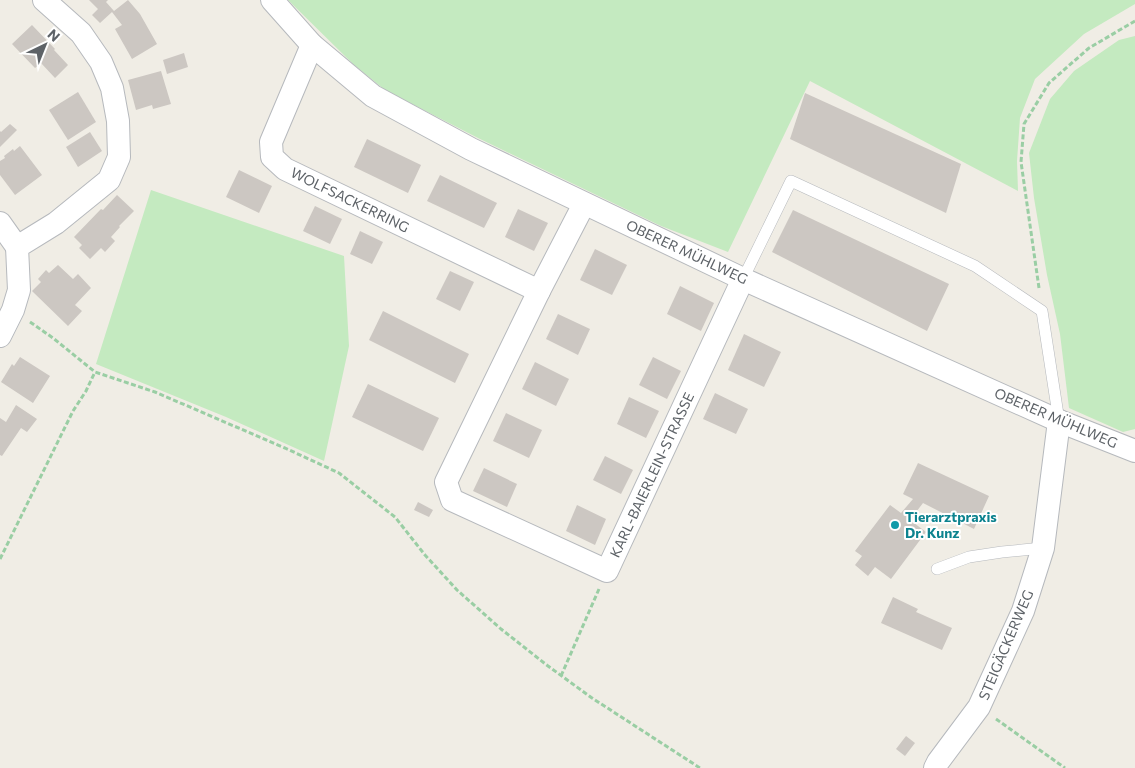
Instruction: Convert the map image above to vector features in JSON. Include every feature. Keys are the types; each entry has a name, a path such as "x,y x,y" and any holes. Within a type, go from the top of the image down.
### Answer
{"street":[{"path":"17,247 56,223 109,180 119,157 118,120 112,88 100,62 81,33 44,0"},
{"name":"OBERER MÜHLWEG","path":"272,0 312,45 373,96 472,149 743,279 1059,421 1135,451"},
{"name":"WOLFSACKERRING","path":"312,45 271,142 272,157 285,169 539,291"},
{"name":"KARL-BAIERLEIN-STRASSE","path":"584,204 539,291 446,482 452,500 607,571 743,279"},
{"path":"0,222 17,247 19,290 13,310 0,336"},
{"name":"STEIGÄCKERWEG","path":"935,768 979,707 1023,611 1043,548 1059,421"}],"lane":[{"path":"743,279 791,181 975,266 1042,311 1059,421"},
{"path":"937,569 969,558 1002,552 1043,548"}],"path":[{"path":"1042,311 1021,162 1024,124 1050,83 1089,48 1135,21"},
{"path":"13,310 53,338 95,372 155,392 339,473 395,517 425,555 457,590 501,629 592,698 700,768"},
{"path":"0,558 73,411 95,372"},
{"path":"561,676 607,571"},
{"path":"979,707 1065,768"}],"green space":[{"path":"288,0 1135,0 1135,4 1084,34 1035,79 1020,118 1017,161 1018,191 810,81 728,252 661,226 478,138 385,90 353,64"},
{"path":"1135,36 1135,429 1123,432 1069,408 1060,334 1047,275 1034,198 1029,153 1050,99 1074,71 1119,40"},
{"path":"151,190 344,256 349,346 324,461 226,417 96,364"}],"building":[{"path":"89,0 108,0 106,2 114,11 128,0 140,14 157,44 132,59 115,29 122,25 112,12 100,23 92,15 98,9"},
{"path":"32,25 68,65 55,78 41,63 35,68 12,44"},
{"path":"184,53 188,67 167,74 163,60"},
{"path":"161,71 171,104 153,109 152,105 136,110 128,80"},
{"path":"78,92 96,122 68,140 49,110"},
{"path":"805,93 961,164 946,213 790,139"},
{"path":"10,124 17,130 0,147 0,131"},
{"path":"90,132 102,151 78,167 66,147"},
{"path":"367,139 421,165 408,193 354,167"},
{"path":"20,146 42,175 15,195 0,175 0,161 13,149 14,151"},
{"path":"239,170 272,186 259,213 226,197"},
{"path":"440,175 497,203 484,228 427,201"},
{"path":"117,195 134,211 111,237 115,241 105,252 101,248 90,259 79,248 82,245 74,237"},
{"path":"315,206 342,219 330,244 303,231"},
{"path":"518,209 548,223 534,251 505,237"},
{"path":"793,210 949,284 927,331 772,252"},
{"path":"360,231 383,242 372,264 350,254"},
{"path":"595,249 627,265 612,295 580,280"},
{"path":"58,265 73,279 78,274 91,288 75,305 82,311 68,326 32,291 41,282 38,279 46,270 49,273"},
{"path":"450,271 474,282 460,311 436,299"},
{"path":"680,286 714,303 701,331 667,314"},
{"path":"383,311 469,354 455,383 369,340"},
{"path":"558,314 590,329 578,355 546,339"},
{"path":"744,334 781,352 764,387 728,370"},
{"path":"20,357 50,376 33,403 1,382 12,364 14,366"},
{"path":"653,357 681,371 667,399 639,385"},
{"path":"535,362 569,379 556,406 522,389"},
{"path":"368,384 439,418 423,451 352,417"},
{"path":"715,393 748,409 736,434 703,419"},
{"path":"629,397 659,411 646,438 617,424"},
{"path":"16,405 37,419 27,432 21,428 2,456 0,455 0,418 6,422"},
{"path":"506,413 542,430 529,458 493,441"},
{"path":"605,456 633,470 621,494 593,480"},
{"name":"Tierarztpraxis Dr. Kunz","path":"918,463 989,496 974,529 923,503 910,520 926,532 891,579 875,567 868,576 855,565 862,556 855,551 890,505 901,513 913,499 903,494"},
{"path":"484,468 517,484 507,507 473,491"},
{"path":"418,502 433,510 429,517 414,510"},
{"path":"577,505 606,519 595,545 566,531"},
{"path":"893,597 918,609 916,612 952,628 942,650 881,623"},
{"path":"906,736 915,743 905,756 896,749"}],"place":[{"name":"Tierarztpraxis Dr. Kunz","path":"895,525"}]}
